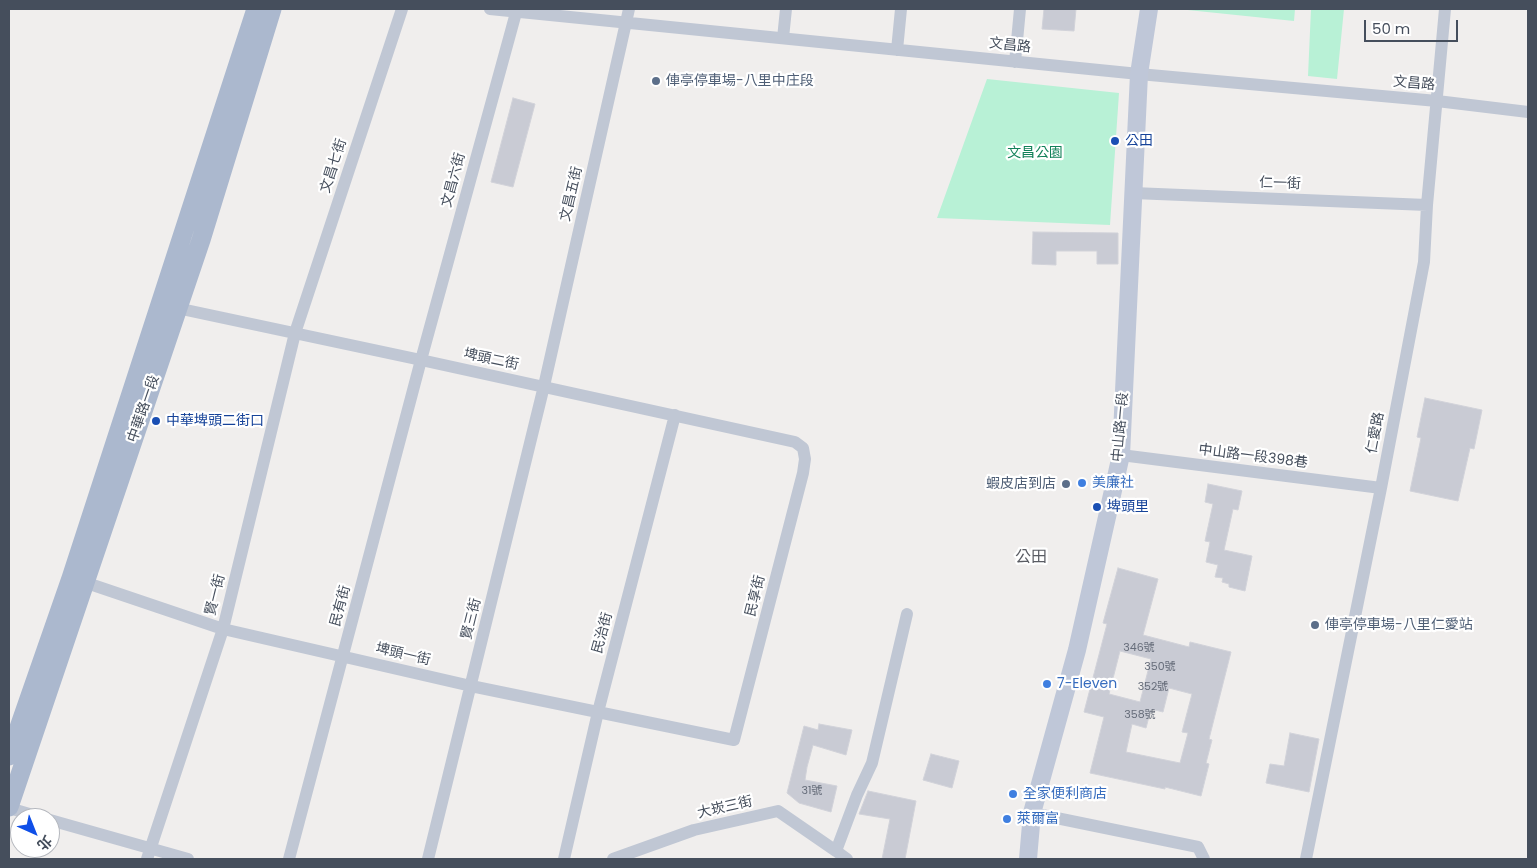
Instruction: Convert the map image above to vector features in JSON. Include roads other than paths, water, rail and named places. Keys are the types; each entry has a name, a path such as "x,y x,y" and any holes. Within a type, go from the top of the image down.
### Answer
{"main road":[{"name":"中華路一段","path":"9,807 78,580 169,306 256,9"},
{"name":"中華路一段","path":"169,306 200,240 272,9"},
{"name":"中山路一段","path":"1028,859 1032,812 1077,650 1121,455 1129,318 1139,74 1149,9"},
{"name":"中華路一段","path":"9,756 78,580"}],"street":[{"name":"文昌七街","path":"295,333 402,9"},
{"name":"文昌路","path":"490,9 516,10 1015,62 1437,101 1528,112"},
{"name":"文昌五街","path":"544,386 629,9"},
{"path":"783,38 786,9"},
{"path":"897,50 902,9"},
{"path":"1015,62 1020,9"},
{"name":"仁愛路","path":"1306,859 1381,488 1424,262 1427,206 1445,9"},
{"name":"文昌六街","path":"421,360 516,10"},
{"name":"仁一街","path":"1133,193 1427,206"},
{"name":"埤頭二街","path":"169,306 795,442 803,448 805,460"},
{"name":"賢一街","path":"148,854 223,629 295,333"},
{"name":"民有街","path":"289,859 421,360"},
{"name":"賢三街","path":"428,859 544,386"},
{"name":"民治街","path":"564,859 598,712 675,415"},
{"name":"中山路一段398巷","path":"1121,455 1381,488"},
{"name":"民享街","path":"734,740 805,460"},
{"name":"埤頭一街","path":"78,580 223,629 471,686 734,740"},
{"path":"836,852 857,794 872,763 907,614"},
{"name":"大崁三街","path":"613,859 694,830 778,811 847,859"},
{"path":"1032,812 1198,847 1204,859"},
{"path":"60,823 148,854 188,859"}],"place":[{"name":"俥亭停車場-八里中庄段","path":"656,81"},
{"name":"公田","path":"1115,141"},
{"name":"中華埤頭二街口","path":"156,421"},
{"name":"美廉社","path":"1082,483"},
{"name":"蝦皮店到店","path":"1066,484"},
{"name":"埤頭里","path":"1097,507"},
{"name":"俥亭停車場-八里仁愛站","path":"1315,625"},
{"name":"7-Eleven","path":"1047,684"},
{"name":"全家便利商店","path":"1013,794"},
{"name":"萊爾富","path":"1007,819"}],"district":[{"name":"公田","path":"1031,558"}],"park label":[{"name":"文昌公園","path":"1035,153"}]}
